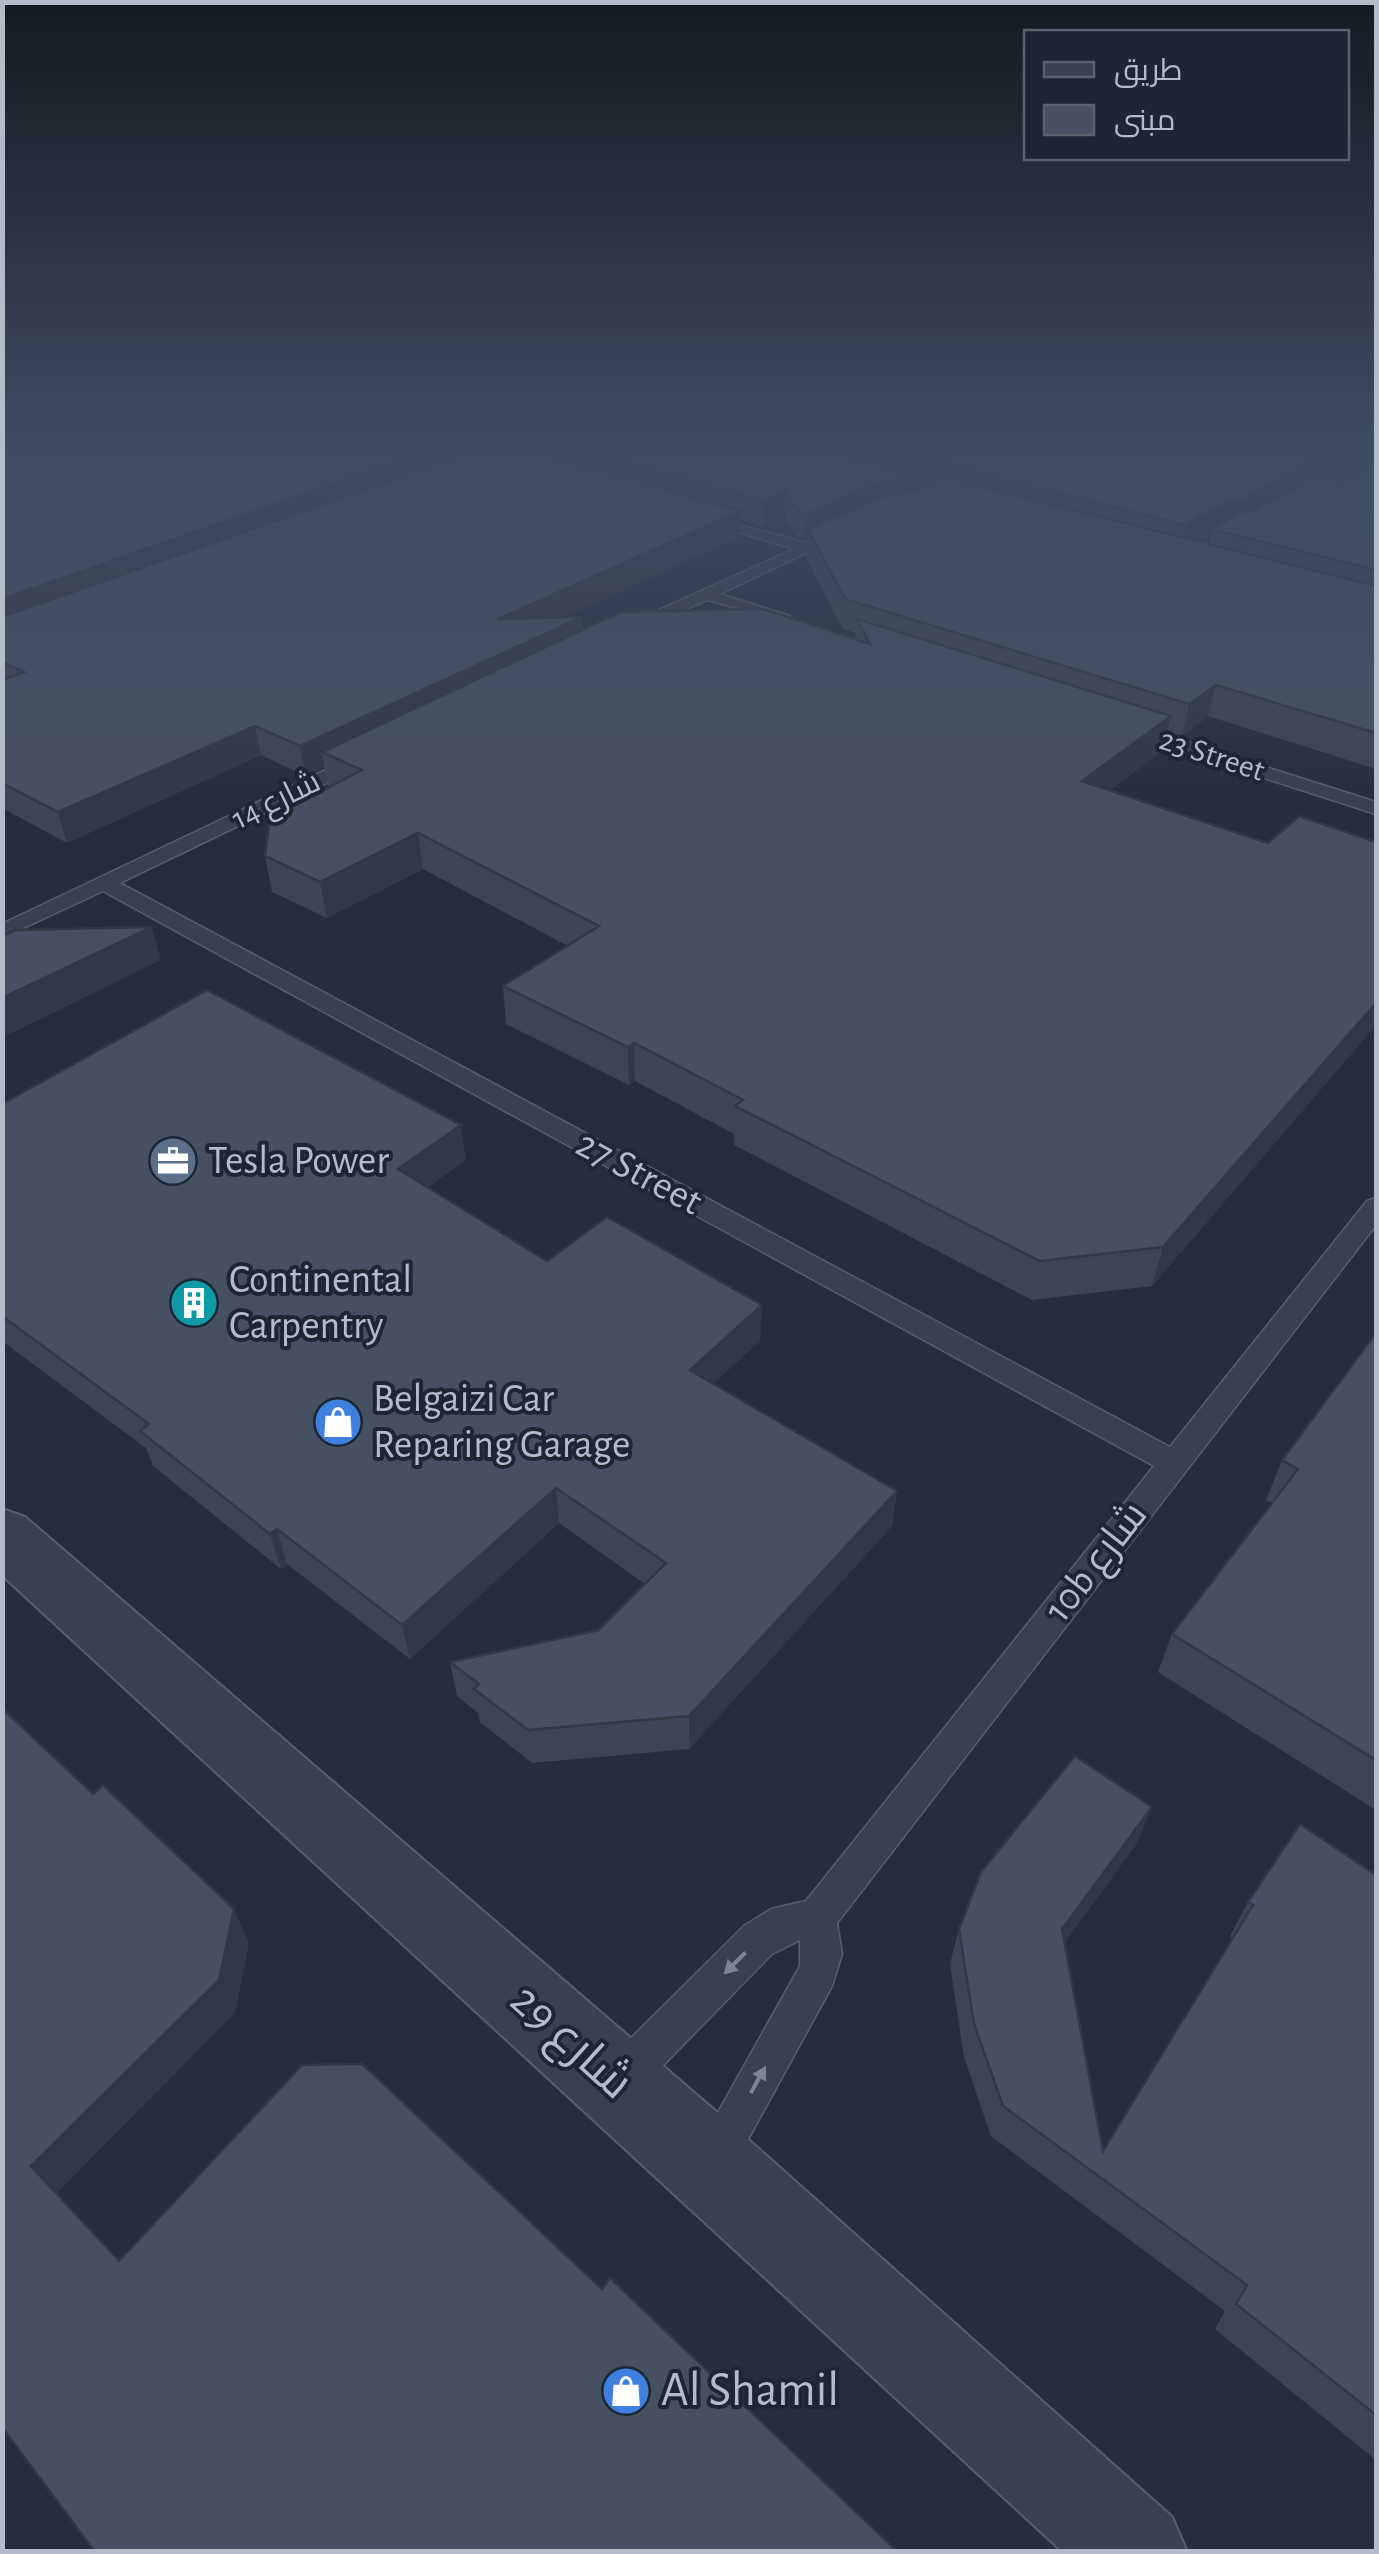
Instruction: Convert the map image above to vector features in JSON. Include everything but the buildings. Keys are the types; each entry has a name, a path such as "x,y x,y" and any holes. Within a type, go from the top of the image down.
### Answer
{"street":[{"name":"شارع 29","path":"2,1535 711,2165 1137,2552"}],"lane":[{"path":"616,636 767,566"},
{"path":"704,594 808,627"},
{"name":"23 Street","path":"1119,726 1376,808"},
{"name":"شارع 14","path":"2,932 369,756"},
{"name":"27 Street","path":"104,883 1174,1463"},
{"name":"10b شارع","path":"817,1918 1376,1207"},
{"path":"617,2082 758,1940 785,1923 817,1918 822,1954 818,1972 711,2165"}],"place":[{"name":"Tesla Power","path":"173,1161"},
{"name":"Continental Carpentry","path":"194,1303"},
{"name":"Belgaizi Car Reparing Garage","path":"338,1422"},
{"name":"Al Shamil","path":"626,2391"}]}
